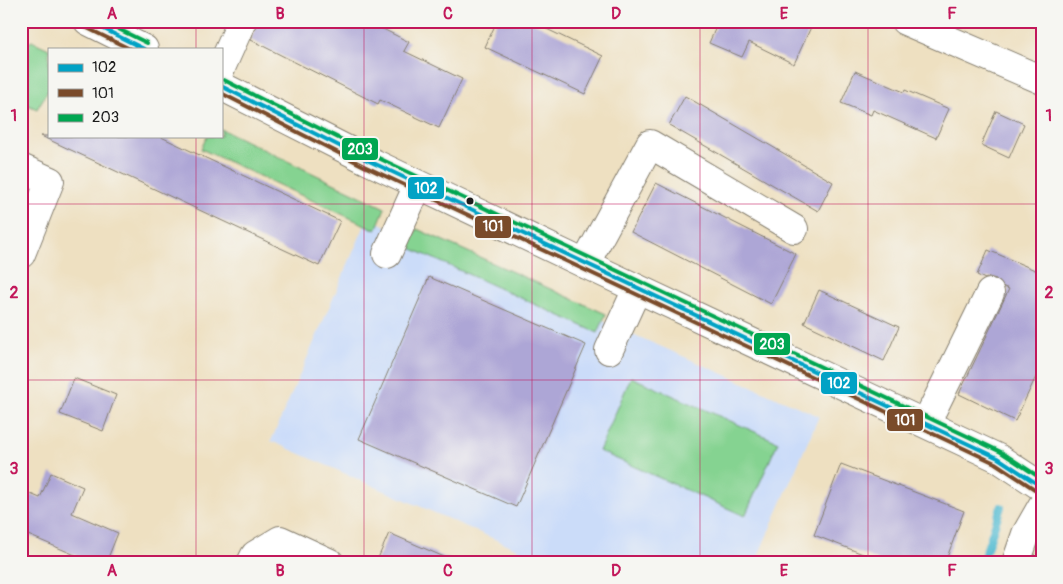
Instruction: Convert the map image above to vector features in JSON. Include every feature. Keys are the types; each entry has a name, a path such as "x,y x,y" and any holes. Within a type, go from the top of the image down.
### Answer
{"main road":[{"path":"88,21 142,48"},
{"path":"222,66 242,21"},
{"path":"905,21 1042,80"},
{"path":"222,87 418,185 637,290 998,458 1042,487"},
{"path":"585,264 650,144 794,229"},
{"path":"21,168 50,181 21,254"},
{"path":"387,254 418,185"},
{"path":"609,350 637,290"},
{"path":"926,423 990,293"},
{"path":"1016,563 1026,534 1042,506"},
{"path":"252,563 255,555 280,540 330,563"}],"shaded area":[{"path":"368,218 819,416 755,563 549,563 271,441"}],"green space":[{"path":"32,41 48,49 48,91 37,109 21,102 21,47"},
{"path":"222,129 385,208 376,230 201,149 206,138 222,138"},
{"path":"417,229 606,314 598,333 408,247"},
{"path":"631,377 778,442 745,516 599,451"}],"building":[{"path":"257,21 367,21 409,42 404,51 462,79 439,128 380,100 378,104 251,40"},
{"path":"497,21 530,21 603,56 585,94 485,47"},
{"path":"703,21 799,21 811,27 794,64 749,42 742,57 709,43 716,27"},
{"path":"855,71 949,109 936,138 873,110 871,115 841,103"},
{"path":"685,96 833,182 818,211 669,125"},
{"path":"996,111 1024,124 1009,158 981,145"},
{"path":"41,136 48,136 48,138 163,138 340,221 319,266"},
{"path":"656,183 796,254 771,304 631,232"},
{"path":"988,250 1042,273 1042,364 1015,421 959,394 1009,289 996,279 989,277 985,279 977,275"},
{"path":"429,277 586,345 516,507 359,439"},
{"path":"819,290 899,327 884,361 804,323"},
{"path":"74,378 116,395 103,431 60,414"},
{"path":"841,464 964,511 945,563 886,563 814,535"},
{"path":"51,473 83,487 72,513 118,533 106,563 94,563 21,532 21,490 40,498"},
{"path":"389,533 458,563 376,563"}],"waterway":[{"path":"982,563 1001,507"}],"transit line":[{"name":"102","path":"88,21 142,48"},
{"name":"203","path":"102,21 147,43"},
{"name":"101","path":"85,27 128,48"},
{"name":"203","path":"224,80 370,154 1001,452 1042,479"},
{"name":"102","path":"222,87 367,160 998,458 1042,487"},
{"name":"101","path":"222,94 364,166 995,463 1039,492"}]}
